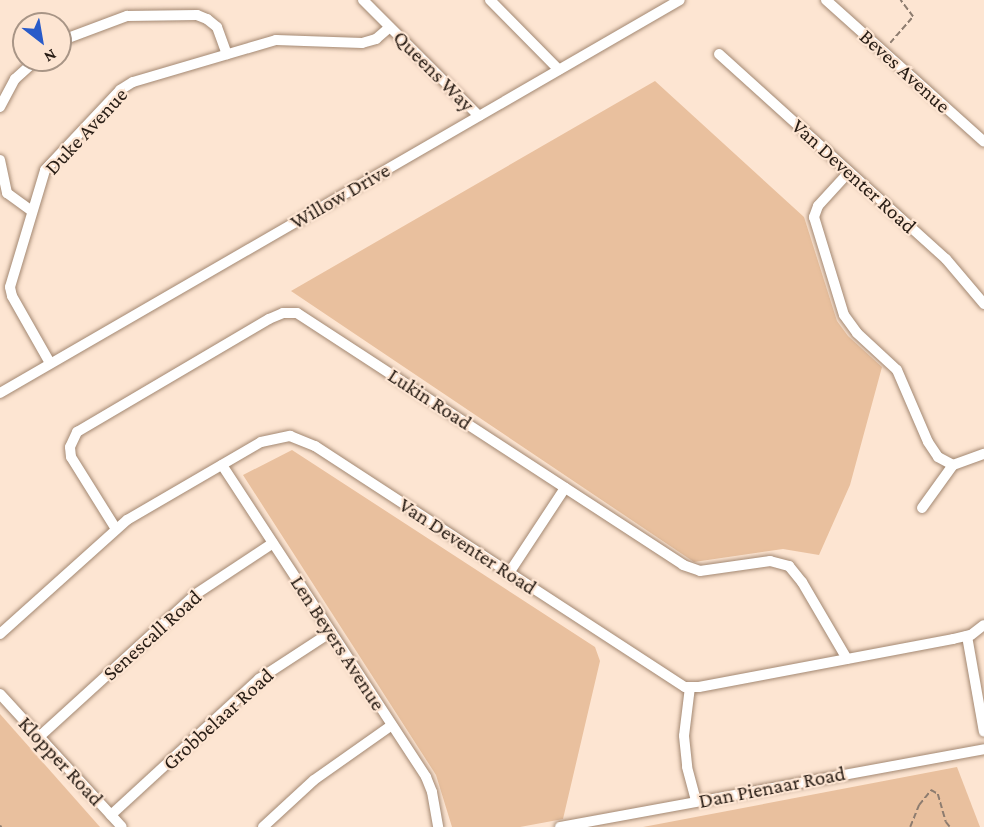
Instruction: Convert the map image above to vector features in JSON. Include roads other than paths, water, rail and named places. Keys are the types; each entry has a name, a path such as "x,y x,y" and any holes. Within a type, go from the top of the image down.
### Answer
{"street":[{"name":"Queens Way","path":"363,0 479,116"},
{"path":"490,0 559,70"},
{"name":"Willow Drive","path":"0,393 680,0"},
{"name":"Beves Avenue","path":"826,0 984,142"},
{"path":"72,37 127,16 197,15 217,27 227,54"},
{"name":"Duke Avenue","path":"51,363 10,290 45,171 126,85 281,39 365,43 376,39 390,27"},
{"name":"Van Deventer Road","path":"719,54 946,259 984,304"},
{"path":"0,107 15,79 23,72"},
{"path":"0,160 8,193 32,211"},
{"path":"849,172 818,206 814,217 841,307 854,329 897,370 932,450 938,457 953,465"},
{"name":"Lukin Road","path":"116,529 71,457 70,447 77,432 269,319 288,312 309,319 691,569 705,571 770,561 789,566 802,582 847,659"},
{"name":"Van Deventer Road","path":"0,634 116,529 135,515 270,438 299,438 673,681 690,687"},
{"path":"922,508 953,465 984,454"},
{"name":"Len Beyers Avenue","path":"222,465 429,782 438,827"},
{"path":"509,573 565,488"},
{"name":"Senescall Road","path":"39,737 196,594 273,543"},
{"path":"696,801 685,742 690,687 967,636 984,625"},
{"name":"Grobbelaar Road","path":"111,815 259,679 331,632"},
{"path":"967,636 984,732"},
{"name":"Klopper Road","path":"0,694 122,827"},
{"path":"263,827 314,780 392,725"},
{"name":"Dan Pienaar Road","path":"560,827 591,825 696,801 984,749"}]}
